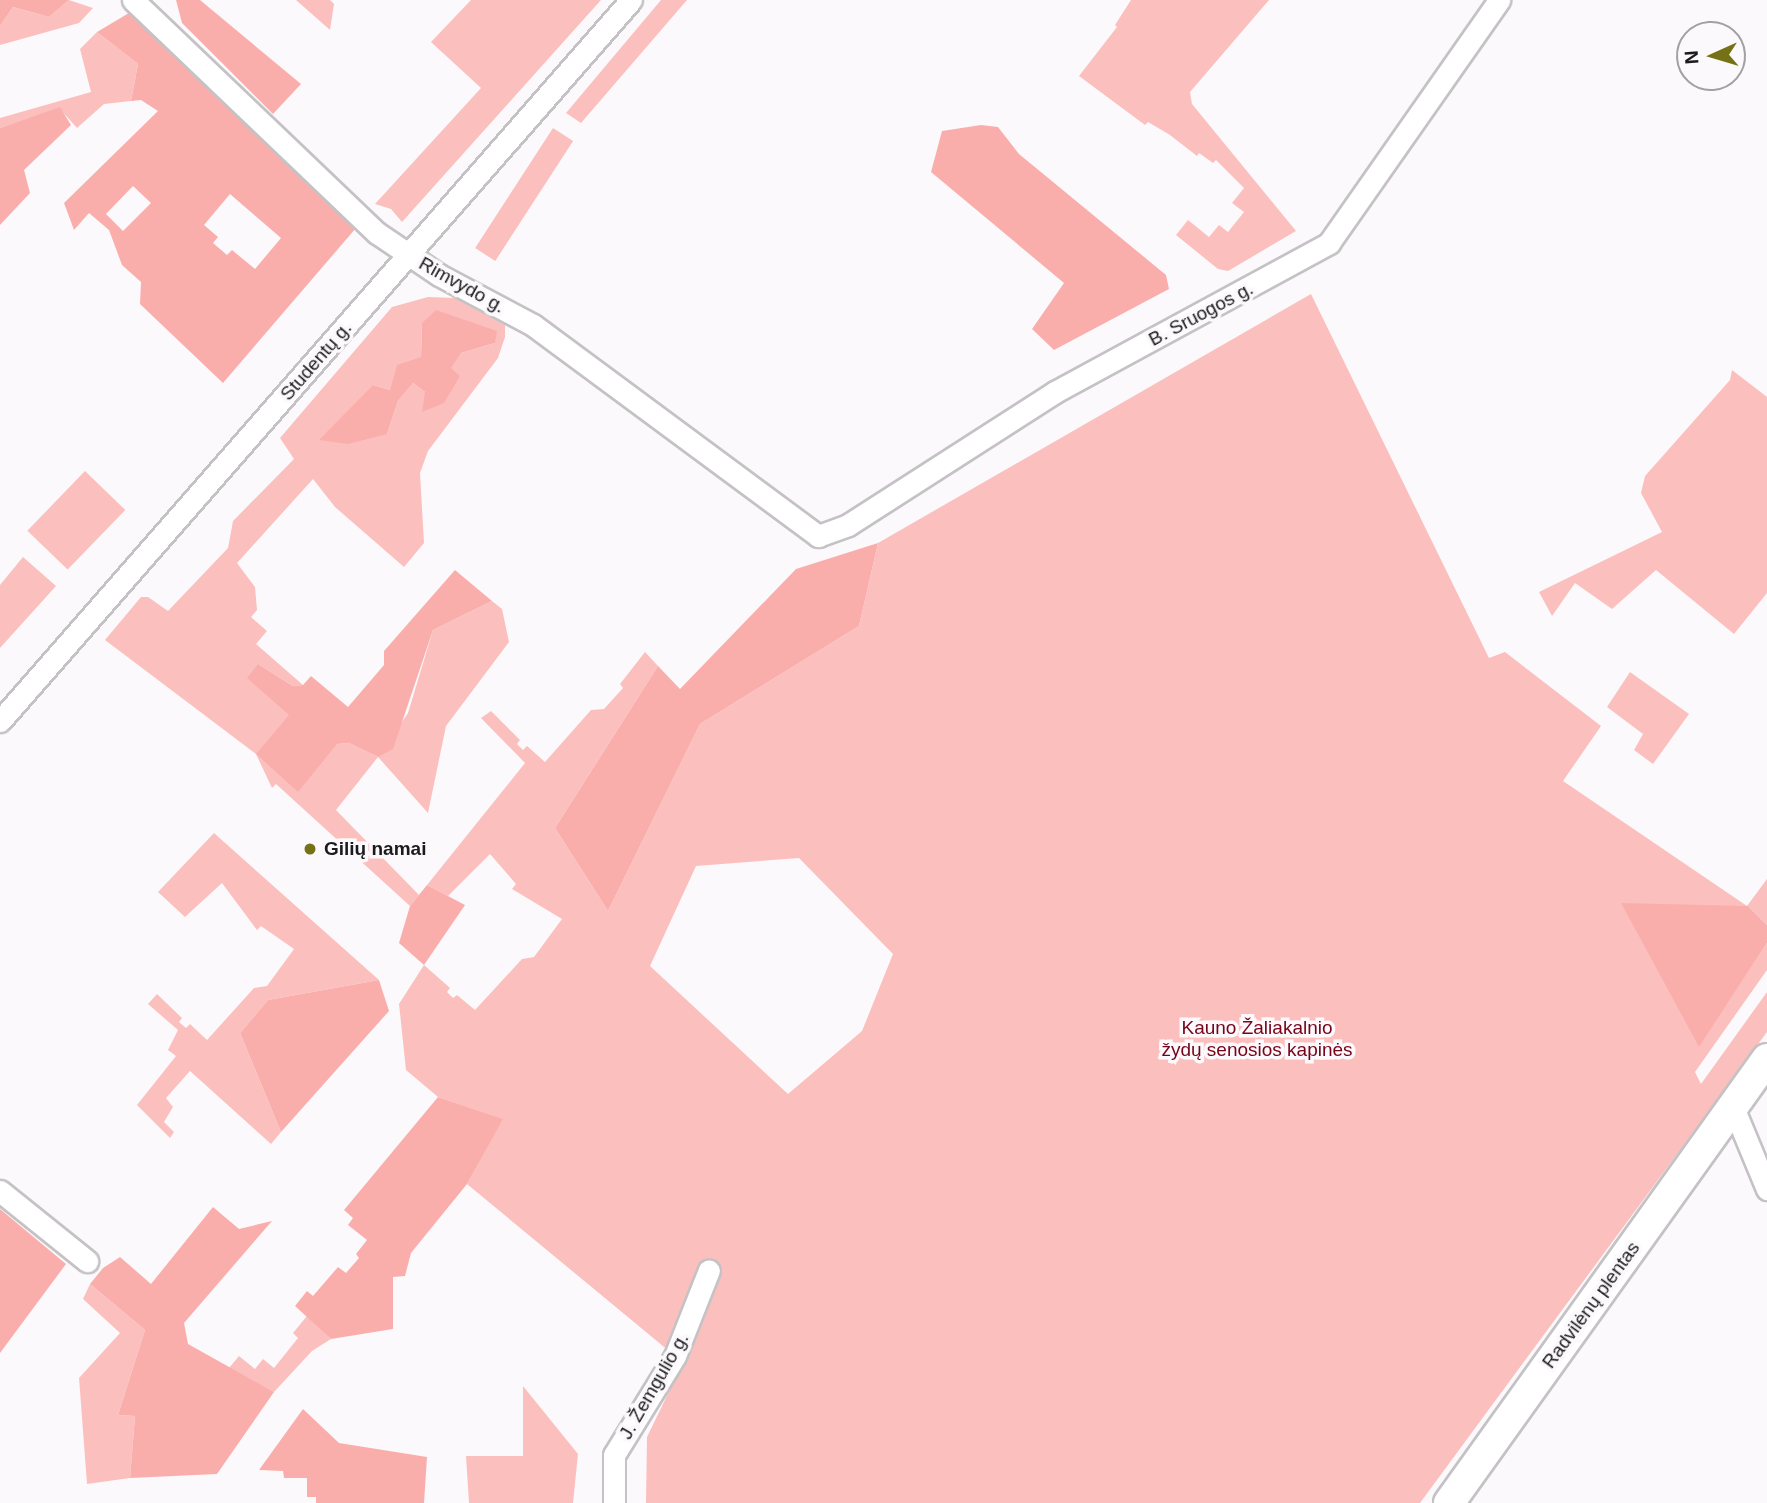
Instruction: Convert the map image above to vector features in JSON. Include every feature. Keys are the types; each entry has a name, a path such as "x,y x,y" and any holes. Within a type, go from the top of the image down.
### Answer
{"street":[{"name":"Rimvydo g.","path":"133,0 377,233 408,254 533,326 617,383 818,536"},
{"name":"Studentų g.","path":"0,721 631,0"},
{"name":"B. Sruogos g.","path":"818,536 848,525 1055,392 1329,243 1499,0"},
{"name":"Radvilėnų plentas","path":"1449,1503 1767,1059"},
{"path":"1733,1107 1767,1189"},
{"path":"0,1191 87,1261"},
{"name":"J. Žemgulio g.","path":"614,1503 614,1455 675,1356 709,1270"}],"green space":[{"path":"69,0 93,8 79,23 0,45 0,26 13,7 49,17"},
{"path":"296,0 330,0 334,4 330,30"},
{"path":"471,0 601,0 402,222 391,209 375,204 481,88 431,42"},
{"path":"661,0 687,0 581,123 566,113"},
{"path":"1131,0 1269,0 1190,92 1192,104 1296,231 1228,271 1218,269 1176,235 1188,220 1209,237 1219,225 1228,232 1244,212 1232,203 1244,188 1216,160 1213,163 1199,153 1197,156 1170,135 1148,122 1145,125 1079,76 1117,27 1115,25"},
{"path":"97,32 138,64 131,101 104,104 77,128 59,108 0,128 0,118 91,92 80,49"},
{"path":"553,128 573,141 495,261 475,248"},
{"name":"Kauno Žaliakalnio žydų senosios kapinės","path":"1311,294 1489,658 1505,652 1601,726 1563,781 1747,906 1767,879 1767,925 1748,906 1699,1046 1767,943 1767,970 1695,1072 1701,1084 1767,992 1767,1032 1420,1503 646,1503 647,1437 677,1375 675,1356 467,1184 502,1119 438,1097 406,1070 399,1004 424,965 450,988 447,992 453,998 457,995 475,1010 522,959 534,957 562,919 512,889 516,884 490,854 448,896 427,885 525,763 481,718 491,711 520,740 517,744 523,750 527,746 545,762 591,710 604,709 623,688 620,684 645,652 658,666 555,828 608,911 700,724 859,626 878,543","holes":["799,858 893,954 862,1031 788,1094 650,966 696,866"]},
{"path":"428,297 455,298 505,325 505,337 498,358 428,451 420,473 424,543 404,567 335,507 313,479 237,563 255,587 257,610 251,617 267,631 256,644 303,685 293,686 258,664 337,744 349,743 378,757 336,810 419,895 410,906 276,784 272,788 256,754 105,640 141,597 148,597 168,611 228,548 233,521 294,459 280,438 392,307","holes":["422,323 495,343 461,353 425,392 413,383 398,401 387,434 373,385 390,390 421,357"]},
{"path":"1732,370 1767,397 1767,593 1734,634 1656,570 1612,609 1575,583 1552,616 1539,592 1662,532 1641,493 1645,476 1730,380"},
{"path":"85,471 125,510 68,570 27,531"},
{"path":"23,557 56,586 0,648 0,585"},
{"path":"492,601 502,609 509,642 446,726 428,813 378,757 408,713 433,630"},
{"path":"1630,672 1689,714 1653,764 1634,750 1643,734 1607,707"},
{"path":"214,833 379,980 268,1000 240,1033 281,1132 271,1144 190,1071 166,1098 173,1107 164,1122 174,1132 170,1138 137,1105 176,1056 168,1050 178,1030 148,1004 157,994 182,1018 179,1022 186,1028 190,1024 207,1040 254,988 267,986 294,949 261,926 257,930 222,883 185,917 158,892"},
{"path":"90,1284 145,1330 118,1415 135,1416 130,1478 87,1484 79,1378 120,1333 83,1299"},
{"path":"307,1316 331,1339 312,1351 274,1392 229,1368 239,1356 255,1369 263,1359 274,1368 298,1338 293,1333"},
{"path":"523,1386 578,1454 573,1503 469,1503 466,1456 523,1456"}],"shaded area":[{"path":"0,0 69,0 49,17 13,7 0,26"},
{"path":"176,0 200,0 301,84 273,114 182,23"},
{"path":"134,10 356,228 223,383 140,304 141,282 122,265 109,230 89,213 74,230 64,203 158,111 141,100 131,101 138,64 97,32","holes":["133,186 151,203 123,231 106,214","230,194 281,238 255,269 232,250 227,255 213,243 218,237 204,225"]},
{"path":"60,107 71,125 24,170 30,193 0,225 0,128"},
{"path":"981,125 998,127 1019,154 1166,275 1169,289 1054,350 1032,329 1064,283 931,172 942,131"},
{"path":"436,310 497,331 495,343 461,353 451,368 460,376 444,403 422,412 425,392 413,383 398,401 387,434 348,444 319,440 373,385 390,390 397,365 421,357 422,323"},
{"path":"878,543 859,626 700,724 608,911 555,828 658,666 680,689 796,569"},
{"path":"455,570 492,601 433,630 393,749 378,757 349,743 337,744 298,792 256,754 289,715 247,678 258,664 293,686 303,685 311,676 348,707 384,665 384,651"},
{"path":"427,885 465,905 424,965 399,943 410,906"},
{"path":"1621,903 1748,906 1767,925 1767,943 1699,1047"},
{"path":"379,980 389,1011 281,1132 240,1033 268,1000"},
{"path":"438,1097 503,1119 467,1184 411,1253 405,1276 393,1277 393,1329 331,1339 295,1306 307,1291 313,1296 338,1267 346,1273 359,1258 356,1254 367,1240 348,1225 353,1218 344,1210"},
{"path":"213,1207 239,1229 272,1221 184,1323 188,1344 274,1392 217,1474 130,1478 135,1416 118,1415 145,1330 90,1284 103,1268 120,1257 151,1284"},
{"path":"0,1209 66,1264 0,1353"},
{"path":"303,1409 339,1443 427,1457 424,1503 316,1503 316,1497 307,1497 307,1478 284,1478 283,1471 259,1470"}],"place":[{"name":"Gilių namai","path":"310,849"}]}
